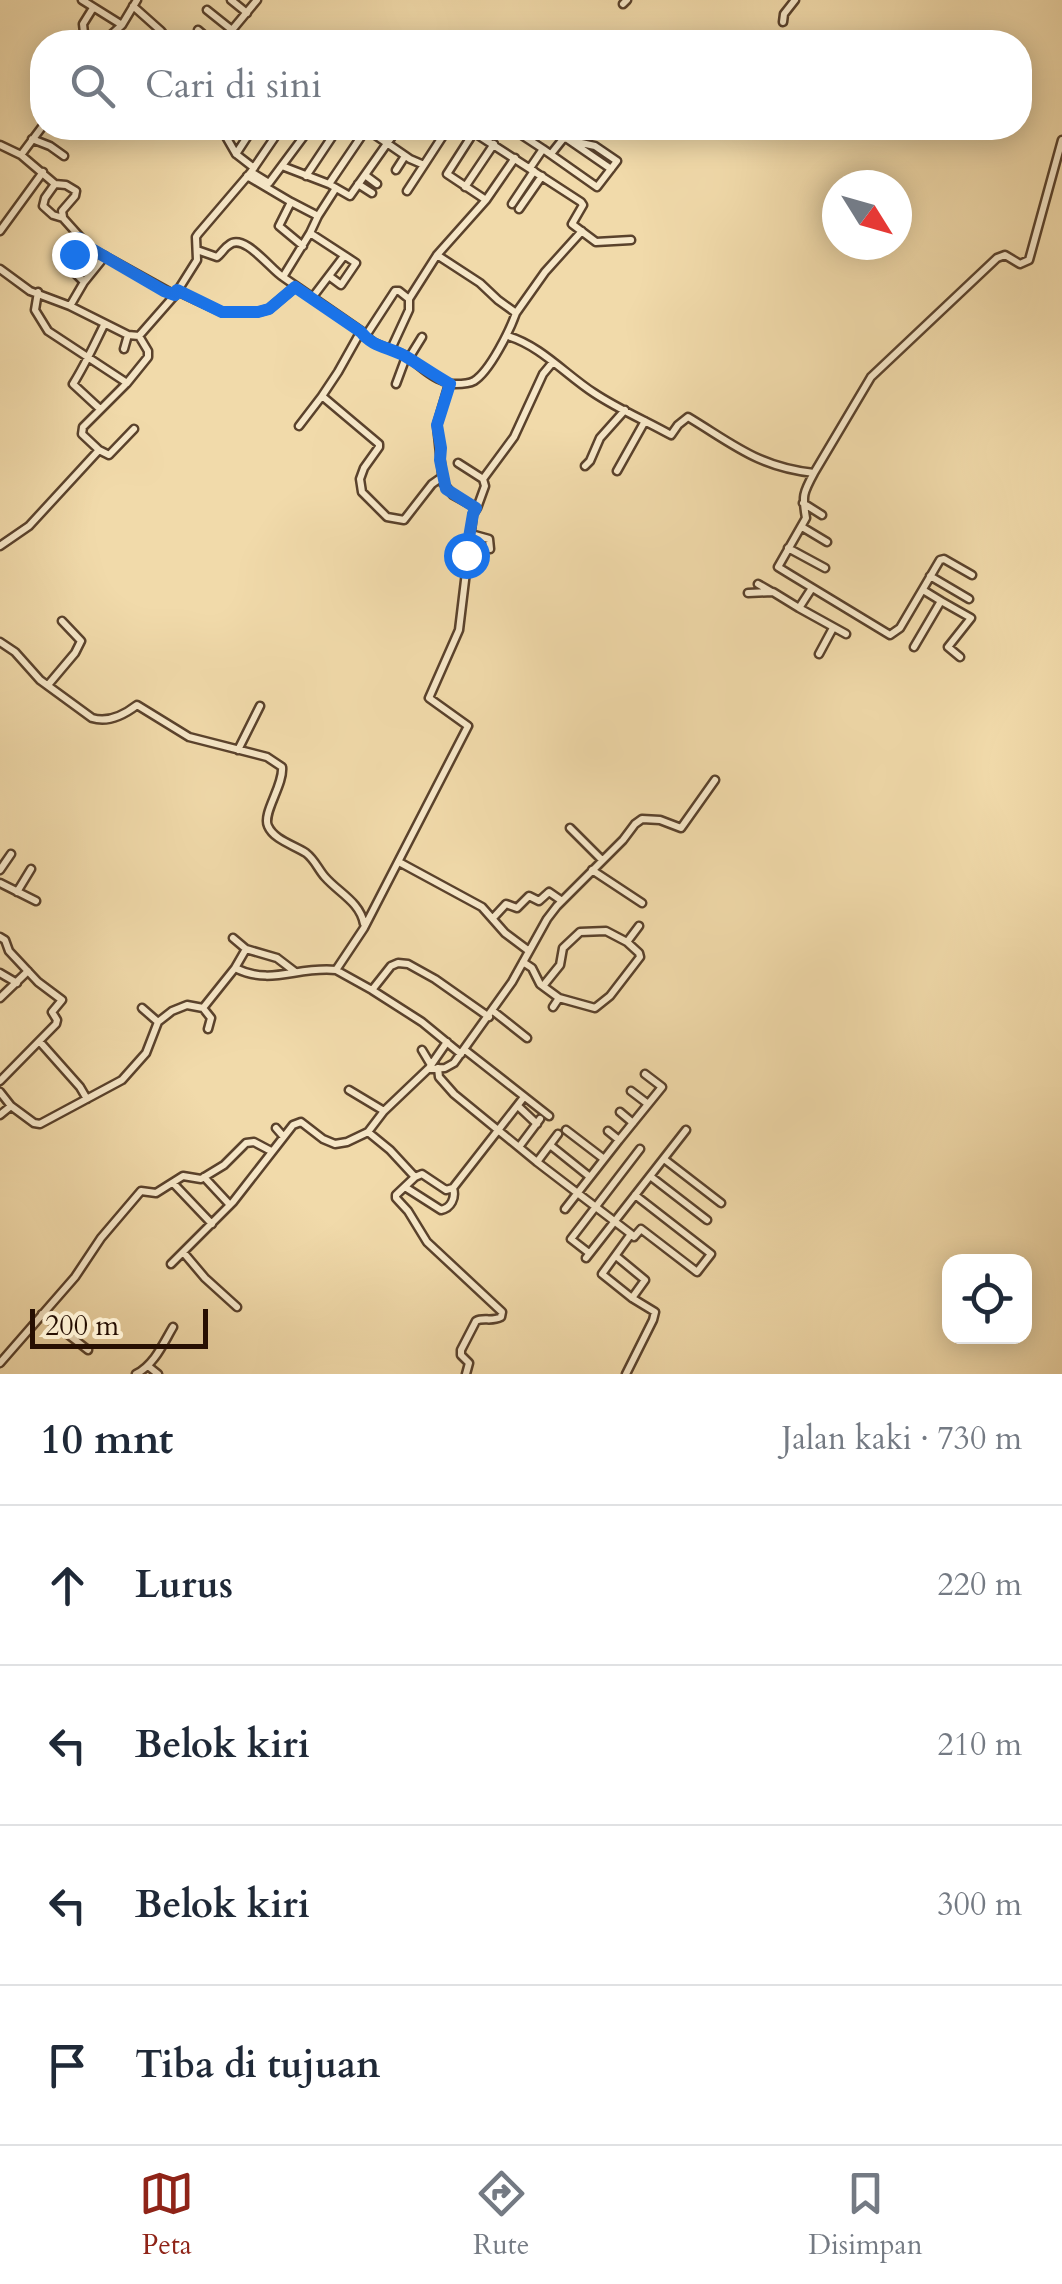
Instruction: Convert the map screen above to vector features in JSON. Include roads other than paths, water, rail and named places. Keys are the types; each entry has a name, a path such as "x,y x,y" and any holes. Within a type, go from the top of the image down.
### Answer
{"street":[{"path":"82,0 122,24"},
{"path":"231,0 247,13"},
{"path":"207,10 232,30 258,0"},
{"path":"782,22 794,0"},
{"path":"116,30 135,3 161,30"},
{"path":"84,30 93,8"},
{"path":"21,155 31,140"},
{"path":"35,140 64,156"},
{"path":"228,140 251,172 291,202 318,216"},
{"path":"236,154 245,140"},
{"path":"139,336 176,293 196,260 196,237 273,140"},
{"path":"251,172 269,183 301,140"},
{"path":"306,176 330,140"},
{"path":"282,276 303,246 359,140"},
{"path":"385,140 424,166"},
{"path":"407,191 440,140"},
{"path":"469,140 448,172 449,177 486,200"},
{"path":"489,140 581,202 572,224 596,242 631,240"},
{"path":"529,140 594,187 599,186 617,162 595,146 568,140"},
{"path":"551,154 562,140"},
{"path":"972,574 944,559 938,562 900,628 890,635 778,567 806,518 804,491 858,396 878,370 996,258 1005,255 1020,264 1029,260 1062,140"},
{"path":"572,141 611,170"},
{"path":"282,166 350,196 388,142"},
{"path":"465,187 494,144"},
{"path":"0,145 21,155 55,184 76,192 62,211 79,238 176,293 222,312 258,312 269,309 295,287"},
{"path":"589,154 595,146"},
{"path":"542,176 515,207 543,149"},
{"path":"396,170 405,156"},
{"path":"392,349 409,310 409,299 437,255 486,200 515,158"},
{"path":"0,231 43,172"},
{"path":"364,175 377,184"},
{"path":"55,184 43,206 63,218"},
{"path":"358,184 372,193"},
{"path":"291,202 279,226 303,246"},
{"path":"198,250 218,257 228,245 239,241 269,264 272,271 376,346 392,349 450,384 460,384 475,380 508,336 516,312 582,231"},
{"path":"310,233 356,264 340,285 330,276"},
{"path":"79,238 69,250 74,255 72,270 84,282"},
{"path":"437,255 516,312"},
{"path":"70,306 105,256"},
{"path":"312,298 344,256"},
{"path":"0,269 30,290 128,335 139,336"},
{"path":"38,292 35,310 48,332 126,382"},
{"path":"299,426 395,292 409,299"},
{"path":"100,409 73,384 104,324"},
{"path":"124,350 128,335"},
{"path":"134,429 108,455 82,434 84,426 148,356 139,336"},
{"path":"508,336 521,341 592,392 671,435 688,418 746,454 786,469 814,473"},
{"path":"396,384 407,357 422,337"},
{"path":"483,479 508,448 552,362"},
{"path":"450,384 437,425 442,478 446,489 476,508"},
{"path":"322,396 379,444 364,468 360,486 387,517 404,520 432,484 442,478"},
{"path":"585,466 600,438 625,410"},
{"path":"617,472 645,421"},
{"path":"0,546 28,526 99,450"},
{"path":"336,970 364,928 468,726 429,698 459,630 473,514 485,486 483,479 458,463"},
{"path":"802,503 822,515"},
{"path":"802,527 827,542"},
{"path":"471,534 489,539 490,548"},
{"path":"788,548 825,568"},
{"path":"930,576 969,599"},
{"path":"758,584 846,634"},
{"path":"799,608 812,588"},
{"path":"923,590 971,618 948,647 960,657"},
{"path":"748,593 773,592"},
{"path":"914,647 940,601"},
{"path":"48,684 81,641 62,621"},
{"path":"819,654 834,628"},
{"path":"0,642 15,652 40,680 92,718 120,717 137,706 189,737 267,757 282,767 282,780 266,820 269,827 312,859 324,876 358,907 364,928"},
{"path":"238,750 260,706"},
{"path":"432,1067 450,1067 463,1052 491,1014 547,920 642,819 660,820 681,828 715,780"},
{"path":"570,828 602,860"},
{"path":"0,870 11,854"},
{"path":"398,862 482,908 504,933 528,951"},
{"path":"17,892 31,869"},
{"path":"592,870 642,903"},
{"path":"0,883 36,902"},
{"path":"493,918 506,904 518,908 529,896 540,902 548,892 562,901"},
{"path":"627,942 639,926"},
{"path":"523,962 532,968 538,982 543,986 559,998 594,1008 604,1003 640,957 634,947 606,931 580,932 565,945 562,961 543,986"},
{"path":"0,937 38,982 62,1000 52,1012 57,1022 0,1081"},
{"path":"233,938 246,949 277,958 294,971"},
{"path":"203,1008 246,949"},
{"path":"372,990 391,966 408,964 527,1038"},
{"path":"235,968 262,977 322,968 336,970 463,1052 550,1116"},
{"path":"0,998 28,971"},
{"path":"0,973 17,982"},
{"path":"553,1007 559,998"},
{"path":"0,1092 11,1106 40,1124 122,1080 146,1054 158,1022 180,1006 192,1004 203,1008 211,1018 208,1029"},
{"path":"142,1008 158,1022"},
{"path":"40,1042 86,1098"},
{"path":"170,1264 230,1205 293,1125 300,1122 335,1144 368,1132 384,1111 432,1067 448,1042"},
{"path":"422,1050 454,1094 537,1162 634,1237 641,1229 696,1272 711,1254 635,1194"},
{"path":"565,1209 662,1087 646,1074"},
{"path":"349,1090 384,1111"},
{"path":"631,1091 648,1104"},
{"path":"404,1187 441,1210 447,1208 453,1188 524,1097"},
{"path":"0,1115 11,1106"},
{"path":"518,1107 538,1122 519,1147"},
{"path":"620,1112 633,1123"},
{"path":"276,1128 283,1136"},
{"path":"640,1149 571,1239 588,1256 686,1130"},
{"path":"608,1131 619,1140"},
{"path":"368,1132 414,1178"},
{"path":"537,1162 562,1132 604,1160"},
{"path":"0,1363 75,1277 137,1194 156,1193 183,1176 204,1177 224,1165 246,1143 254,1142 270,1151"},
{"path":"550,1145 590,1177"},
{"path":"664,1159 720,1203"},
{"path":"453,1188 446,1190 422,1174 396,1194 396,1199 427,1242 502,1312 494,1321 476,1321 460,1350 469,1363 466,1374"},
{"path":"650,1176 706,1220"},
{"path":"204,1177 230,1205"},
{"path":"173,1183 212,1224"},
{"path":"626,1374 654,1312 603,1275 631,1234"},
{"path":"184,1252 205,1278 238,1306"},
{"path":"616,1256 645,1280 632,1298"},
{"path":"42,1314 88,1350"},
{"path":"136,1374 148,1366 173,1328"},
{"path":"148,1366 158,1374"}]}
